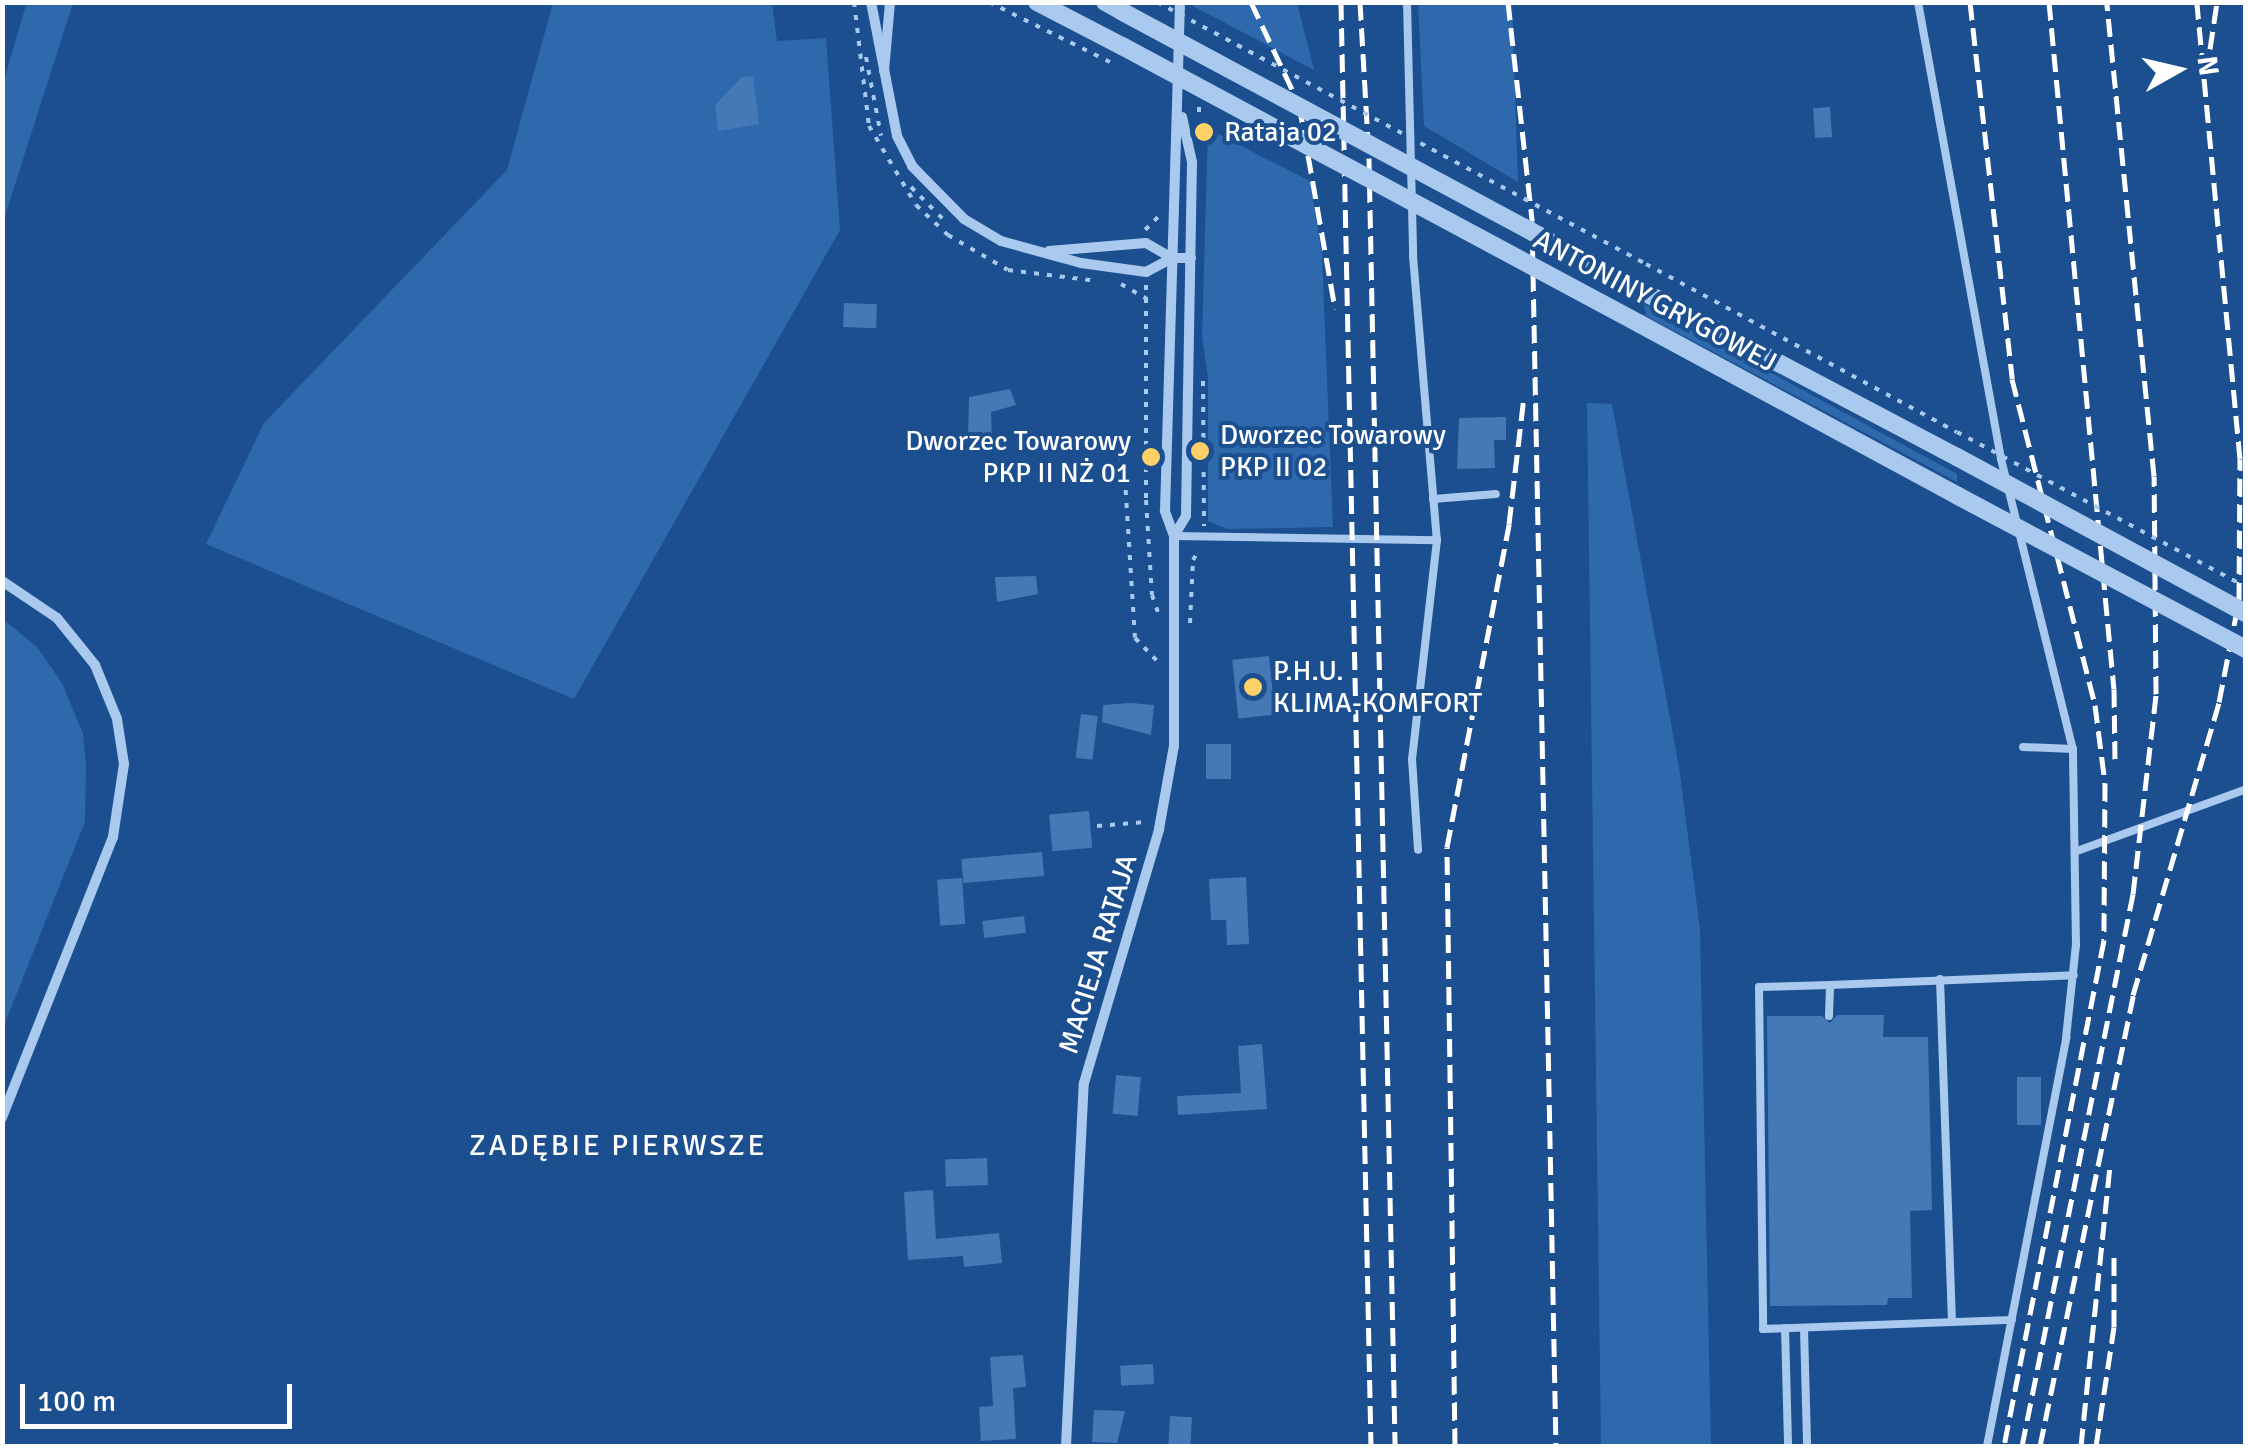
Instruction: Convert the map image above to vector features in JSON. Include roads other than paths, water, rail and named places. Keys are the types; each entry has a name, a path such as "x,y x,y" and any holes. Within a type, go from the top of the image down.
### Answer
{"street":[{"path":"871,2 882,87 897,136 922,177 980,230 1026,250 1146,272 1172,258 1191,258"},
{"path":"882,87 890,2"},
{"name":"ANTONINY GRYGOWEJ","path":"1037,2 2246,649"},
{"name":"MACIEJA RATAJA","path":"1066,1446 1084,1083 1161,820 1175,720 1174,536 1166,511 1180,112 1180,2"},
{"name":"ANTONINY GRYGOWEJ","path":"1113,7 2246,613"},
{"name":"MACIEJA RATAJA","path":"1174,536 1186,516 1191,258 1192,162 1180,112"},
{"path":"1026,250 1082,252 1146,243 1172,258"},
{"path":"2,582 57,618 95,665 117,719 124,764 113,837 2,1118"}],"lane":[{"path":"1407,2 1413,256 1437,540 1412,759 1418,850"},
{"path":"1918,2 2001,459 2073,749 2077,851 2074,974 1987,1446"},
{"path":"1433,499 1496,494"},
{"path":"1174,536 1437,540"},
{"path":"2023,747 2073,749"},
{"path":"2077,851 2246,788"},
{"path":"2012,1320 1763,1328 1758,987 2074,974"},
{"path":"1940,979 1952,1322"},
{"path":"1829,1016 1830,985"},
{"path":"1785,1328 1788,1446"},
{"path":"1804,1328 1807,1446"}],"railway":[{"path":"1251,2 1299,104 1335,309"},
{"path":"1341,2 1371,1446"},
{"path":"1360,2 1369,158 1395,1446"},
{"path":"1508,2 1532,221 1556,1446"},
{"path":"1970,2 2012,379 2095,705 2105,783 2104,940 2004,1446"},
{"path":"2049,2 2114,689 2115,759"},
{"path":"2022,1446 2133,894 2156,694 2154,476 2107,2"},
{"path":"2040,1446 2133,995 2219,702 2239,600 2240,459 2197,2"},
{"path":"2210,49 2217,2"},
{"path":"1455,1446 1447,847 1509,524 1524,397"},
{"path":"2081,1446 2110,1163"},
{"path":"2096,1446 2114,1327 2114,1252"}],"place":[{"name":"Rataja 02","path":"1204,132"},
{"name":"Dworzec Towarowy PKP II 02","path":"1200,451"},
{"name":"Dworzec Towarowy PKP II NŻ 01","path":"1151,457"},
{"name":"P.H.U. KLIMA-KOMFORT","path":"1253,687"}],"district":[{"name":"ZADĘBIE PIERWSZE","path":"618,1146"}]}
